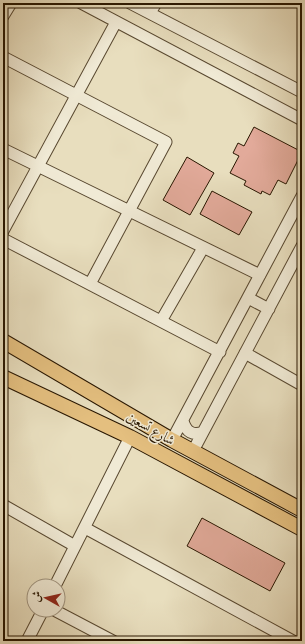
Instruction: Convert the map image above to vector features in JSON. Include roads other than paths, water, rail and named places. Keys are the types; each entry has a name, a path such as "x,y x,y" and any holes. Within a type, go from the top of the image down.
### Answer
{"main road":[{"name":"شارع تسعين","path":"3,341 172,440 302,510"},
{"path":"3,346 30,358"},
{"path":"3,367 16,376 33,392"},
{"name":"شارع تسعين","path":"3,377 130,437 302,529"}],"street":[{"path":"3,16 11,3"},
{"path":"81,3 302,120"},
{"path":"130,3 302,92"},
{"path":"150,13 156,3"},
{"path":"3,231 116,22"},
{"path":"3,57 166,142 130,212 90,284"},
{"path":"3,149 260,276"},
{"path":"172,440 302,196"},
{"path":"3,238 220,352"},
{"path":"193,451 302,246"},
{"path":"161,321 203,248"},
{"path":"248,298 269,309"},
{"path":"246,353 302,385"},
{"path":"183,421 186,430 194,434 203,432"},
{"path":"59,578 130,437"},
{"path":"3,506 75,546"},
{"path":"85,528 293,641"},
{"path":"66,616 113,641"},
{"path":"27,641 39,618"}]}
